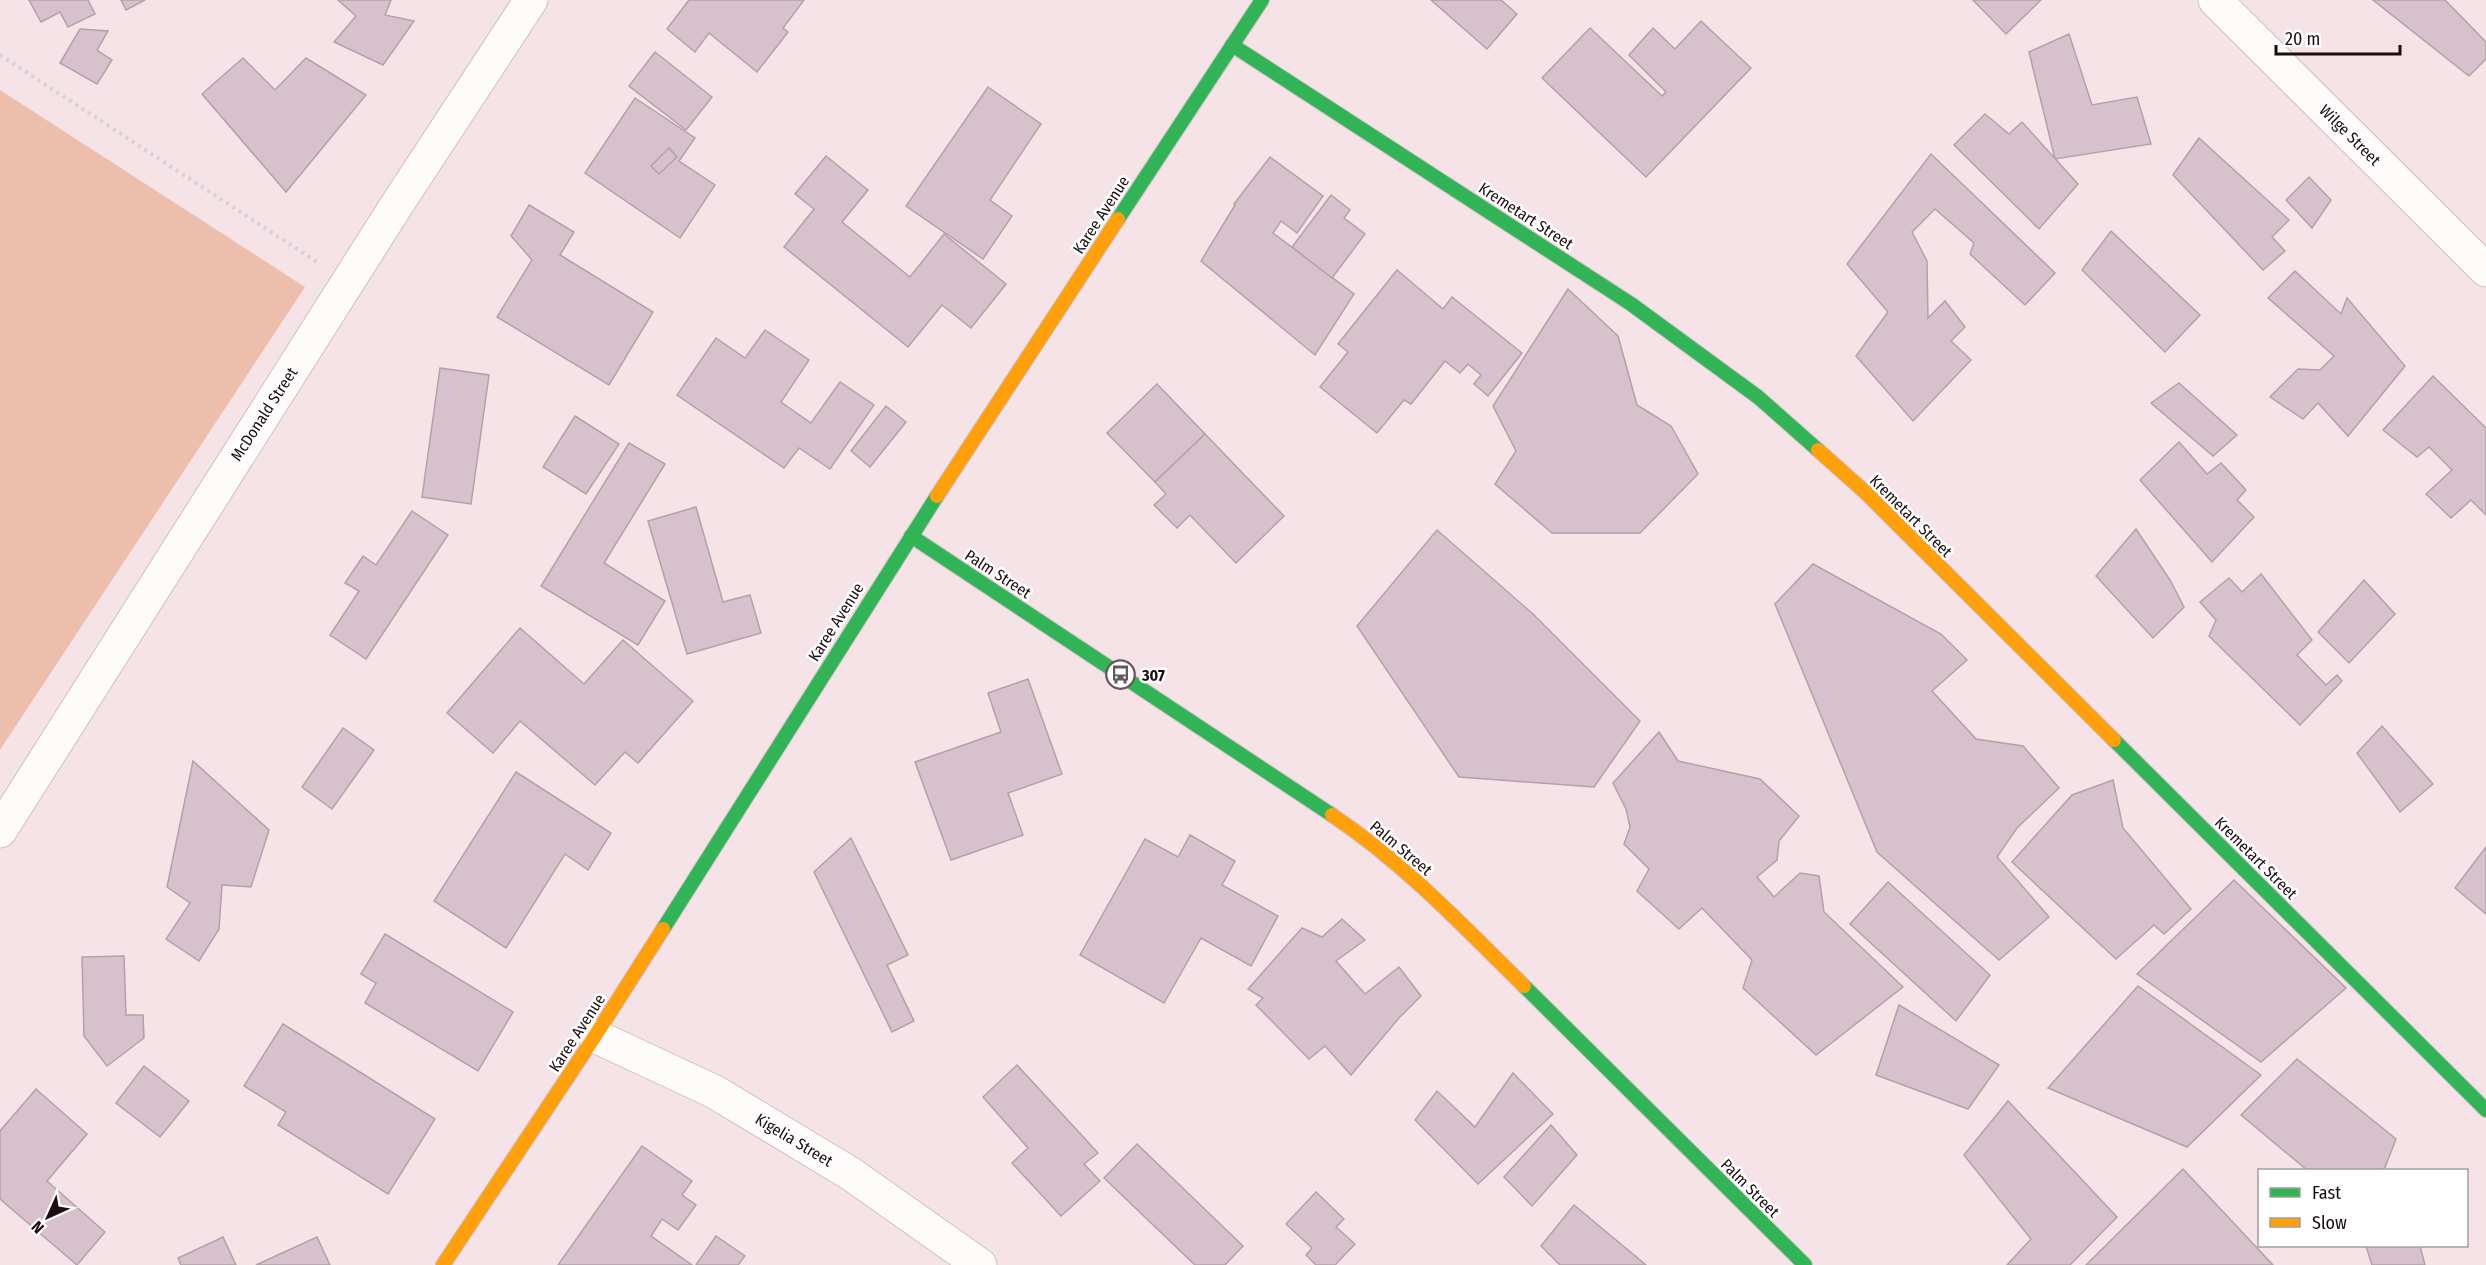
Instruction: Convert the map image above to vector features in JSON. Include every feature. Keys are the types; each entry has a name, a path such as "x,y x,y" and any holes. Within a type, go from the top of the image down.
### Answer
{"street":[{"name":"McDonald Street","path":"0,831 348,283 531,0"},
{"name":"Karee Avenue","path":"443,1265 595,1036 911,536 1262,0"},
{"name":"Wilge Street","path":"2215,0 2486,270"},
{"name":"Kremetart Street","path":"1232,45 1631,304 1758,397 1864,492 2486,1110"},
{"name":"Palm Street","path":"911,536 1353,829 1422,886 1805,1265"},
{"name":"Kigelia Street","path":"595,1036 715,1092 851,1174 980,1265"}],"path":[{"path":"0,55 348,283"}],"shaded area":[{"path":"0,90 305,287 0,750"}],"building":[{"path":"29,0 88,0 95,14 68,27 60,12 41,22"},
{"path":"121,0 145,0 126,10"},
{"path":"338,0 391,0 385,15 414,21 383,65 334,42 356,16"},
{"path":"689,0 804,0 783,28 788,32 757,72 709,33 695,52 667,29"},
{"path":"1431,0 1501,0 1517,14 1487,49"},
{"path":"1973,0 2041,0 2006,34"},
{"path":"2373,0 2445,0 2486,42 2486,59 2469,76"},
{"path":"1701,21 1751,68 1646,177 1542,78 1590,28 1662,96 1666,92 1629,55 1653,28 1675,49"},
{"path":"80,29 108,31 97,50 112,60 97,84 60,63"},
{"path":"2069,34 2092,105 2137,97 2151,144 2055,159 2029,52"},
{"path":"655,52 712,97 686,130 629,86"},
{"path":"243,58 275,90 306,58 366,95 286,192 202,94"},
{"path":"988,87 1041,124 990,200 1012,216 983,259 906,206"},
{"path":"635,98 695,138 679,161 715,185 680,238 585,173"},
{"path":"1985,114 2009,134 2022,122 2078,184 2039,229 1954,145"},
{"path":"2199,138 2289,220 2272,237 2285,251 2263,270 2173,175"},
{"path":"669,148 677,157 659,174 651,166"},
{"path":"1931,154 2055,273 2025,305 1970,254 1974,243 1935,209 1912,232 1927,261 1928,318 1945,301 1965,327 1951,341 1971,360 1913,421 1856,356 1888,312 1847,264"},
{"path":"826,156 868,190 842,222 910,277 944,234 1006,284 971,328 942,305 908,347 784,247 814,209 795,194"},
{"path":"1270,157 1323,196 1297,233 1281,221 1273,233 1354,294 1315,355 1201,261 1234,204"},
{"path":"2309,177 2331,200 2312,228 2286,200"},
{"path":"1331,195 1350,210 1344,218 1365,234 1332,278 1292,247"},
{"path":"529,205 574,232 560,255 653,312 609,385 497,317 532,260 511,236"},
{"path":"2111,231 2200,315 2165,352 2082,270"},
{"path":"1397,270 1443,309 1452,297 1522,353 1488,396 1474,384 1481,375 1468,364 1460,373 1445,361 1411,404 1404,400 1377,433 1320,387 1348,352 1338,344"},
{"path":"2295,271 2341,314 2347,298 2405,366 2348,436 2318,403 2303,419 2270,397 2298,369 2320,370 2334,356 2268,298"},
{"path":"1568,289 1618,336 1637,405 1671,426 1698,474 1640,533 1552,533 1495,484 1516,451 1493,406"},
{"path":"765,330 809,360 781,402 811,423 840,382 874,405 830,469 799,448 784,468 677,395 716,338 745,358"},
{"path":"440,368 489,375 471,504 422,497"},
{"path":"2433,376 2486,428 2486,515 2471,500 2451,518 2426,494 2452,470 2429,447 2417,457 2383,430"},
{"path":"2179,383 2237,435 2213,456 2151,403"},
{"path":"1157,384 1205,434 1155,482 1107,433"},
{"path":"886,406 906,422 870,467 851,451"},
{"path":"575,416 619,444 586,494 543,467"},
{"path":"1205,434 1284,516 1236,563 1190,515 1177,528 1154,505 1166,494 1155,482"},
{"path":"2179,442 2207,474 2221,463 2246,490 2237,500 2254,517 2212,562 2140,480"},
{"path":"629,443 665,464 604,563 665,601 638,645 541,586"},
{"path":"696,507 723,602 750,595 761,633 687,654 648,521"},
{"path":"412,511 448,535 366,659 330,635 359,591 345,583 363,556 376,565"},
{"path":"2136,529 2170,580 2184,607 2153,638 2096,576"},
{"path":"1437,530 1533,614 1640,721 1594,787 1459,777 1357,626"},
{"path":"1813,564 1941,634 1967,660 1932,691 1976,739 2023,746 2059,788 2017,828 1997,857 2049,917 1999,960 1877,852 1775,604"},
{"path":"2261,574 2312,640 2297,655 2326,685 2337,675 2342,681 2300,725 2209,636 2216,620 2200,602 2229,578 2242,592"},
{"path":"2364,580 2395,614 2349,663 2318,632"},
{"path":"520,628 584,684 623,640 693,701 638,763 625,752 595,785 520,721 493,753 447,713"},
{"path":"1028,679 1062,774 1008,793 1023,835 951,860 915,762 1001,732 988,693"},
{"path":"2382,726 2433,784 2400,812 2357,753"},
{"path":"343,728 374,750 332,809 302,787"},
{"path":"1659,732 1678,761 1760,779 1799,816 1779,841 1777,860 1757,877 1774,897 1800,873 1819,876 1824,912 1903,987 1816,1055 1743,988 1752,960 1702,908 1679,929 1637,891 1649,869 1624,844 1630,827 1626,809 1613,783"},
{"path":"193,761 269,830 251,887 222,885 219,929 199,961 166,939 190,903 167,887"},
{"path":"516,772 611,833 588,870 565,854 506,948 434,901"},
{"path":"2113,780 2123,828 2191,909 2164,934 2154,925 2116,959 2012,862 2072,795"},
{"path":"1190,835 1235,861 1222,885 1278,916 1251,966 1201,938 1164,1003 1080,955 1145,839 1178,857"},
{"path":"851,838 908,955 887,965 914,1021 892,1032 814,872"},
{"path":"2486,847 2486,914 2455,888"},
{"path":"2234,880 2346,988 2261,1062 2137,974"},
{"path":"1888,882 1990,975 1956,1021 1850,924"},
{"path":"1342,919 1365,940 1336,961 1365,994 1399,967 1421,996 1399,1018 1351,1075 1325,1046 1309,1059 1256,1005 1263,998 1248,989 1302,928 1322,937"},
{"path":"385,934 513,1012 478,1071 365,1003 376,983 361,974"},
{"path":"124,956 126,1015 143,1015 144,1038 107,1066 84,1036 82,957"},
{"path":"2138,986 2261,1075 2187,1147 2048,1088"},
{"path":"1899,1005 1999,1065 1968,1109 1876,1075"},
{"path":"283,1024 435,1119 388,1194 278,1125 286,1112 244,1086"},
{"path":"2297,1059 2396,1139 2384,1169 2306,1169 2241,1115"},
{"path":"1017,1065 1098,1153 1084,1164 1100,1181 1061,1216 1012,1163 1028,1148 983,1097"},
{"path":"144,1066 189,1101 160,1137 116,1103"},
{"path":"1513,1073 1553,1114 1478,1184 1415,1120 1437,1091 1475,1127"},
{"path":"36,1089 87,1134 47,1181 105,1232 77,1265 0,1199 0,1131"},
{"path":"2008,1101 2117,1217 2070,1265 2007,1265 2031,1239 1964,1155"},
{"path":"1551,1125 1577,1155 1532,1206 1504,1177"},
{"path":"1137,1144 1243,1246 1225,1265 1195,1265 1104,1178"},
{"path":"642,1146 692,1181 682,1195 696,1205 678,1230 662,1219 651,1236 692,1265 558,1265"},
{"path":"2183,1169 2273,1265 2086,1265"},
{"path":"1316,1192 1344,1219 1336,1227 1355,1244 1335,1265 1316,1265 1306,1255 1312,1248 1286,1224"},
{"path":"1574,1205 1646,1265 1560,1265 1541,1246"},
{"path":"716,1236 745,1256 738,1265 696,1265"},
{"path":"223,1237 236,1265 181,1265 178,1258"},
{"path":"317,1237 330,1265 256,1265"},
{"path":"2366,1247 2420,1247 2425,1265 2372,1265"}],"traffic: fast":[{"path":"1118,219 1262,0"},
{"path":"1232,45 1631,304 1758,397 1818,450"},
{"path":"663,929 937,496"},
{"path":"911,536 1332,815"},
{"path":"2114,740 2486,1110"},
{"path":"1524,986 1805,1265"}],"traffic: slow":[{"path":"937,496 1118,219"},
{"path":"1818,450 1865,492 2114,740"},
{"path":"1332,815 1408,874 1524,986"},
{"path":"443,1265 663,929"}],"place":[{"name":"307","path":"1121,675"}]}
